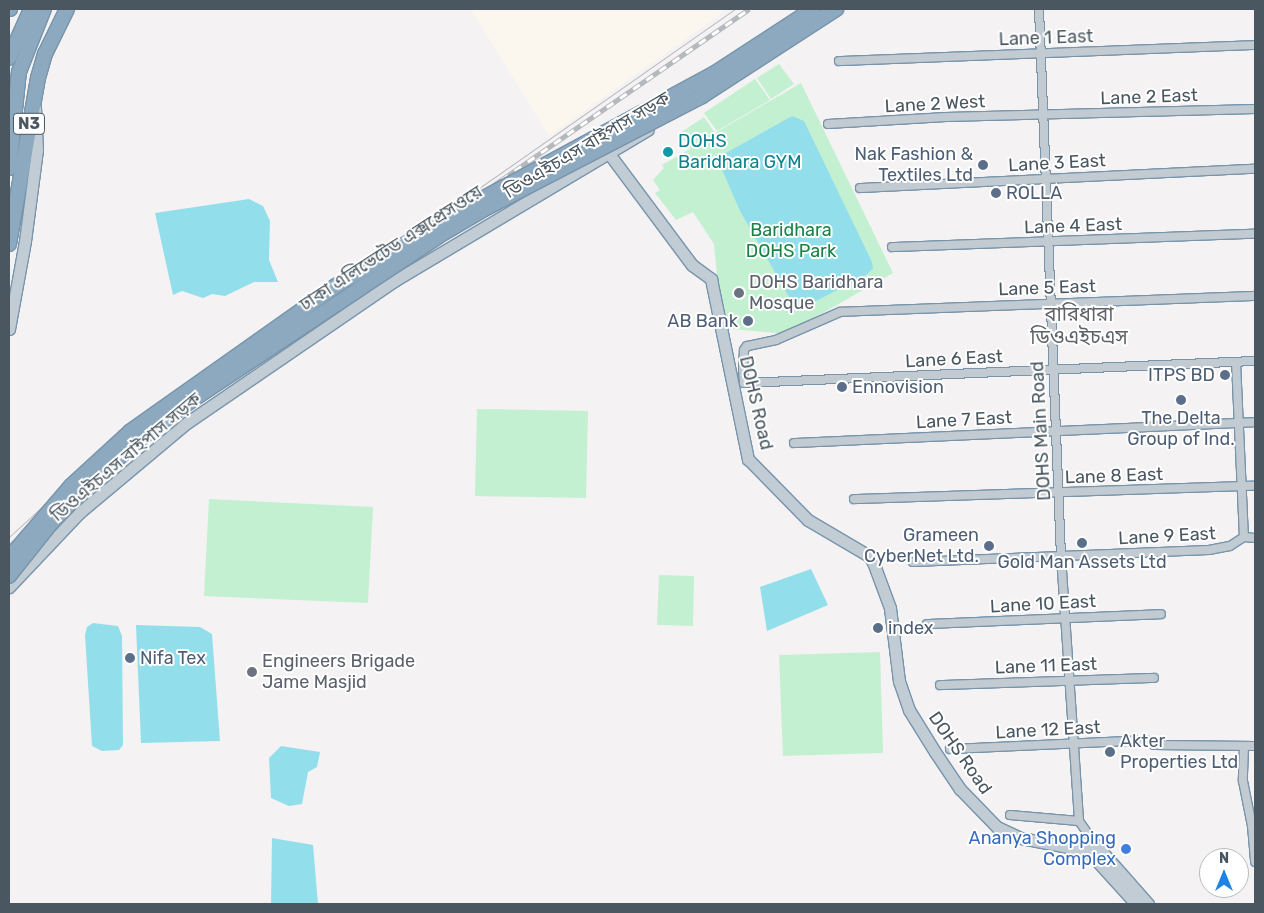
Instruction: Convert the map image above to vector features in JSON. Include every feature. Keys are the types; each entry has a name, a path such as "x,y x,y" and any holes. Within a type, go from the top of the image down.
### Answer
{"highway":[{"path":"9,58 31,9"},
{"name":"N3","path":"9,168 14,139 16,92 24,56 44,9"},
{"name":"N3","path":"9,244 34,99 45,54 67,9"},
{"name":"ঢাকা এলিভেটেড এক্সপ্রেসওয়ে","path":"9,558 71,486 131,431 336,286 467,207 714,73 813,9"},
{"name":"ঢাকা এলিভেটেড এক্সপ্রেসওয়ে","path":"9,576 52,522 95,478 157,425 198,396 437,237 486,208 702,96 836,9"}],"street":[{"name":"ডিওএইচএস বাইপাস সড়ক","path":"9,587 79,513 188,422 394,281 610,155 830,9"},
{"name":"DOHS Main Road","path":"1039,9 1044,115 1044,178 1057,431 1061,556 1079,821"},
{"name":"Lane 1 East","path":"838,61 1255,45"},
{"path":"9,111 16,92"},
{"path":"9,329 25,241 37,150 34,99"},
{"name":"Lane 2 East","path":"1044,115 1255,109"},
{"name":"Lane 2 West","path":"828,124 1044,115"},
{"name":"DOHS Road","path":"610,155 692,265 711,279 748,459 808,520 869,556 874,562 890,608 899,681 909,710 960,789 997,827 1021,838 1092,848"},
{"name":"Lane 3 East","path":"860,188 1255,169"},
{"name":"Lane 4 East","path":"892,248 1255,234"},
{"name":"Lane 5 East","path":"744,383 743,357 747,346 776,340 840,312 1255,296"},
{"name":"Lane 6 East","path":"744,383 1255,361"},
{"path":"1236,362 1244,537 1255,538"},
{"name":"Lane 7 East","path":"794,443 1255,422"},
{"name":"Lane 8 East","path":"854,499 1255,486"},
{"name":"Lane 9 East","path":"914,562 1209,550 1230,546 1244,537"},
{"name":"Lane 10 East","path":"927,624 1161,614"},
{"name":"Lane 11 East","path":"940,685 1154,678"},
{"name":"Lane 12 East","path":"950,749 1146,740"},
{"path":"1154,745 1255,746"},
{"path":"1244,746 1244,790 1252,826 1255,862"},
{"path":"1010,815 1079,821 1092,848 1136,904"},
{"path":"1092,848 1148,904"}],"shaded area":[{"path":"471,9 727,9 549,136"}],"green space":[{"path":"779,64 794,84 771,99 757,78"},
{"path":"755,79 770,100 717,131 704,113"},
{"name":"Baridhara DOHS Park","path":"801,83 893,273 786,334 722,328 714,244 693,212 676,220 655,193 660,190 653,180 664,168 662,165 690,149 680,133 704,117 715,133"},
{"path":"477,409 588,411 586,498 475,496"},
{"path":"209,499 373,507 368,603 204,596"},
{"path":"659,575 694,576 693,626 657,625"},
{"path":"880,652 883,753 783,756 779,655"}],"water":[{"path":"792,116 804,121 872,262 873,269 866,275 797,311 740,211 720,165 724,154"},
{"path":"249,199 263,206 270,221 269,260 278,282 254,282 225,296 212,294 203,298 182,291 173,295 155,213"},
{"path":"811,569 828,605 767,631 760,587"},
{"path":"93,623 118,626 122,636 123,745 119,750 102,751 92,746 85,635 87,627"},
{"path":"136,625 200,627 212,634 220,741 141,743"},
{"path":"281,746 320,752 317,767 308,772 302,804 289,806 271,798 269,758"},
{"path":"272,838 313,845 318,904 271,904"}],"tram line":[{"path":"9,537 80,472 239,356 735,9"}],"railway":[{"path":"9,547 81,478 475,198 749,9"}],"place":[{"name":"DOHS Baridhara GYM","path":"668,152"},
{"name":"Nak Fashion & Textiles Ltd","path":"983,165"},
{"name":"ROLLA","path":"996,193"},
{"name":"DOHS Baridhara Mosque","path":"739,293"},
{"name":"AB Bank","path":"748,321"},
{"name":"ITPS BD","path":"1225,375"},
{"name":"Ennovision","path":"842,387"},
{"name":"The Delta Group of Ind.","path":"1181,400"},
{"name":"Gold Man Assets Ltd","path":"1082,543"},
{"name":"Grameen CyberNet Ltd.","path":"989,546"},
{"name":"index","path":"878,628"},
{"name":"Nifa Tex","path":"130,658"},
{"name":"Engineers Brigade Jame Masjid","path":"252,672"},
{"name":"Akter Properties Ltd","path":"1110,752"},
{"name":"Ananya Shopping Complex","path":"1126,849"}],"district":[{"name":"বারিধারা ডিওএইচএস","path":"1079,326"}]}
